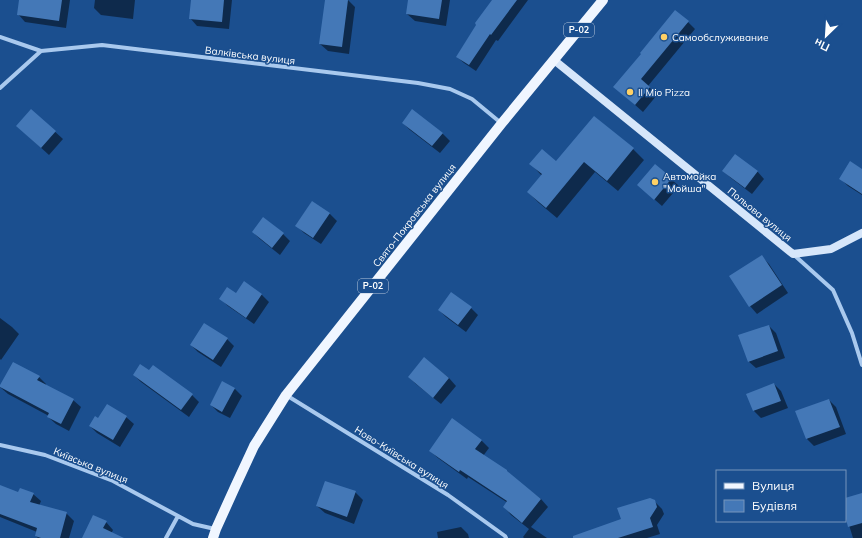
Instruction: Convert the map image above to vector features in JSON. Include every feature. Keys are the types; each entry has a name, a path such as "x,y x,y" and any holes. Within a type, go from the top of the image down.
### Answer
{"main road":[{"name":"Свято-Покровська вулиця","path":"214,533 254,446 286,395 502,123 603,0"}],"street":[{"path":"0,37 41,50 0,88"},
{"name":"Валківська вулиця","path":"41,50 102,45 418,83 450,89 472,99 502,123"},
{"name":"Польова вулиця","path":"554,60 793,254 833,290 852,333 862,365"},
{"path":"793,254 831,249 862,234"},
{"name":"Ново-Київська вулиця","path":"286,395 448,495 506,538"},
{"name":"Київська вулиця","path":"0,445 45,455 113,481 193,524 214,533"},
{"path":"166,538 178,516"}],"building":[{"path":"19,0 62,0 59,21 17,15"},
{"path":"191,0 224,0 222,22 189,19"},
{"path":"325,0 348,0 342,47 319,44"},
{"path":"408,0 442,0 439,19 406,14"},
{"path":"492,0 517,0 491,35 490,34 469,65 456,57 476,25 475,23"},
{"path":"675,10 689,21 641,79 650,87 635,105 613,87"},
{"path":"31,109 56,131 41,148 16,126"},
{"path":"412,109 443,133 432,146 402,123"},
{"path":"594,116 634,148 607,181 584,162 546,208 527,192 542,174 529,164 542,149 556,161"},
{"path":"735,154 758,171 745,188 722,171"},
{"path":"850,161 862,169 862,194 839,179"},
{"name":"Автомойка \"Мойша\"","path":"655,164 672,178 654,200 637,185"},
{"path":"312,201 330,213 313,238 295,226"},
{"path":"263,217 284,233 272,248 252,232"},
{"path":"762,255 782,285 749,307 729,276"},
{"path":"244,281 262,294 246,318 219,299 227,287 236,293"},
{"path":"451,292 472,307 458,325 438,310"},
{"path":"204,323 228,338 213,360 190,345"},
{"path":"769,325 778,351 748,362 738,335"},
{"path":"424,357 449,378 433,398 408,377"},
{"path":"13,362 40,376 37,380 74,399 61,424 47,417 49,413 0,387"},
{"path":"140,364 149,370 153,365 193,394 181,410 133,375"},
{"path":"222,381 235,388 222,412 210,405"},
{"path":"774,383 781,401 753,411 746,394"},
{"path":"829,399 840,427 806,439 795,411"},
{"path":"107,404 127,416 113,440 89,426 95,416 98,418"},
{"path":"452,418 482,440 475,449 507,470 541,499 522,523 503,507 507,501 460,470 459,472 429,451"},
{"path":"325,481 356,491 347,517 316,506"},
{"path":"0,485 18,492 20,488 34,493 30,502 67,512 60,538 41,538 35,536 37,528 0,514"},
{"path":"862,493 862,523 848,527 846,519 846,498"},
{"path":"650,498 655,500 657,507 650,518 653,527 618,538 573,538 573,536 621,519 617,508"},
{"path":"93,515 107,521 103,528 124,538 82,538"}],"place":[{"name":"Самообслуживание","path":"664,37"},
{"name":"Il Mio Pizza","path":"630,92"},
{"name":"Автомойка \"Мойша\"","path":"655,182"}]}
